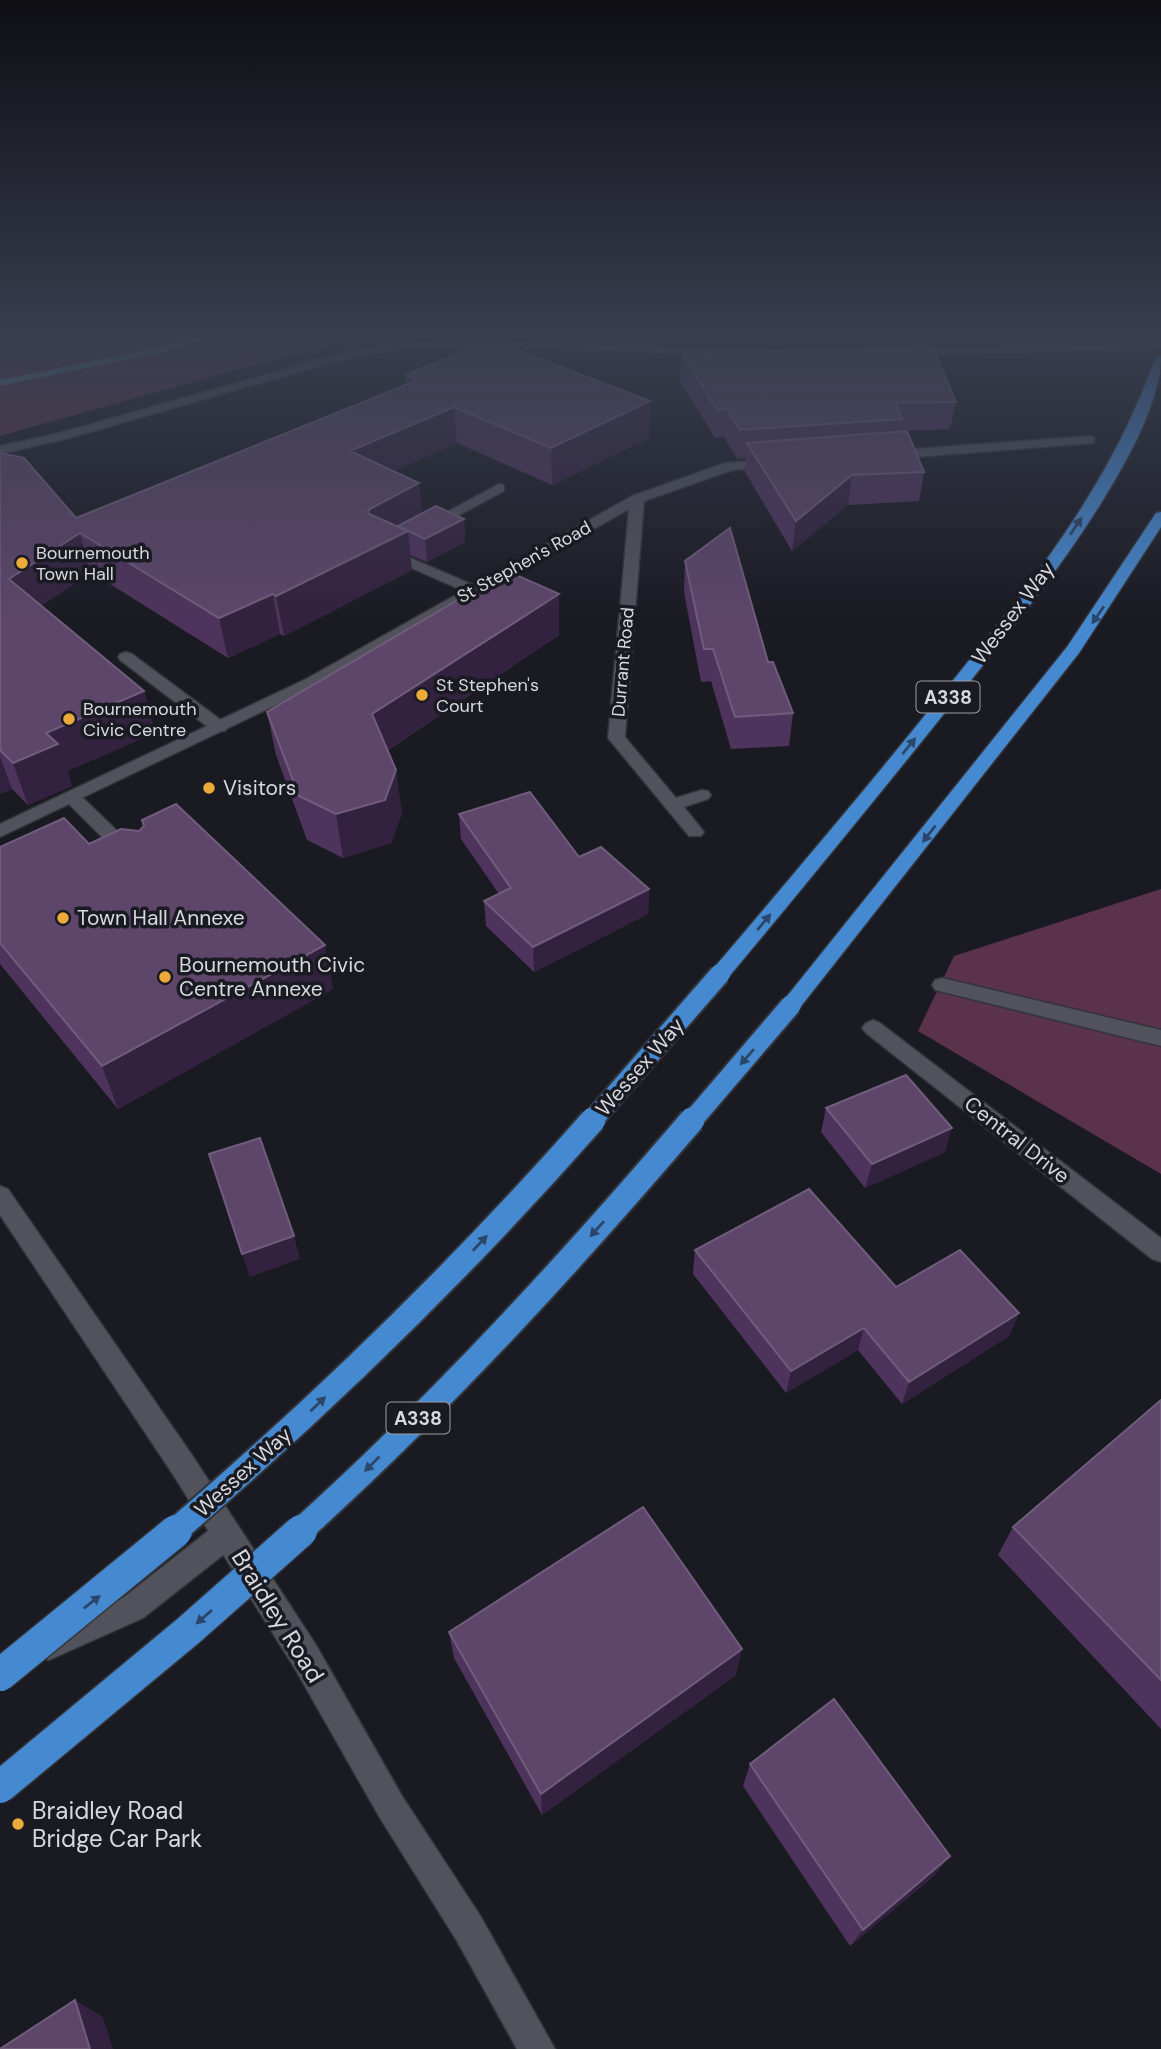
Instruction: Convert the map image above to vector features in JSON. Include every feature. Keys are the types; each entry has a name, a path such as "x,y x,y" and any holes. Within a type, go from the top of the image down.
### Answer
{"highway":[{"name":"Wessex Way","path":"0,1675 139,1564 307,1414 441,1286 586,1129 856,812 1020,606 1107,479 1135,430"},
{"name":"A338","path":"0,1787 210,1613 346,1490 483,1354 646,1175 791,1006 1073,650 1161,516"}],"street":[{"path":"0,450 84,430"},
{"path":"868,456 1090,440"},
{"name":"St Stephen's Road","path":"0,831 312,682 637,499 730,466 785,462"},
{"path":"473,590 382,550 499,488"},
{"name":"Durrant Road","path":"637,499 616,738 695,832"},
{"path":"126,657 219,727"},
{"path":"672,805 702,795"},
{"path":"72,797 145,868"},
{"path":"942,985 1161,1038"},
{"name":"Central Drive","path":"873,1028 1161,1252"},
{"name":"Braidley Road","path":"0,1196 227,1534 305,1656 391,1807 469,1929 537,2049"},
{"path":"0,1657 41,1648 133,1608 227,1534"}],"shaded area":[{"path":"0,430 23,430 0,436"},
{"path":"1161,889 1161,1174 918,1031 954,956"}],"building":[{"path":"295,430 401,430 350,451 419,483 368,510 369,514 408,531 276,596 273,594 219,618 80,533 9,579 144,691 46,733 58,744 13,763 0,750 0,453 24,458 76,518"},
{"path":"508,430 590,430 551,448"},
{"path":"907,431 924,472 852,475 796,521 747,443"},
{"path":"436,506 464,519 425,539 398,526"},
{"path":"730,528 768,662 773,662 793,713 735,717 713,649 704,649 685,561"},
{"path":"507,571 559,594 372,714 396,770 385,800 336,814 299,796 267,712"},
{"path":"530,792 579,857 601,847 649,889 533,947 484,901 511,888 459,814"},
{"name":"Bournemouth Civic Centre Annexe","path":"176,804 325,945 102,1066 0,943 0,847 64,818 89,844 121,829 139,831 144,826 142,820"},
{"path":"906,1075 952,1128 872,1164 826,1108"},
{"path":"260,1138 294,1236 242,1254 209,1154"},
{"path":"809,1189 896,1287 960,1250 1019,1313 909,1382 864,1328 791,1371 695,1250"},
{"path":"1161,1400 1161,1680 1013,1527"},
{"path":"643,1507 742,1649 541,1794 449,1632"},
{"path":"834,1699 950,1856 863,1930 750,1764"},
{"path":"75,2000 90,2049 0,2049"}],"place":[{"name":"Bournemouth Town Hall","path":"22,563"},
{"name":"St Stephen's Court","path":"422,695"},
{"name":"Bournemouth Civic Centre","path":"69,719"},
{"name":"Visitors","path":"209,788"},
{"name":"Town Hall Annexe","path":"63,918"},
{"name":"Bournemouth Civic Centre Annexe","path":"165,977"},
{"name":"Braidley Road Bridge Car Park","path":"18,1824"}]}
